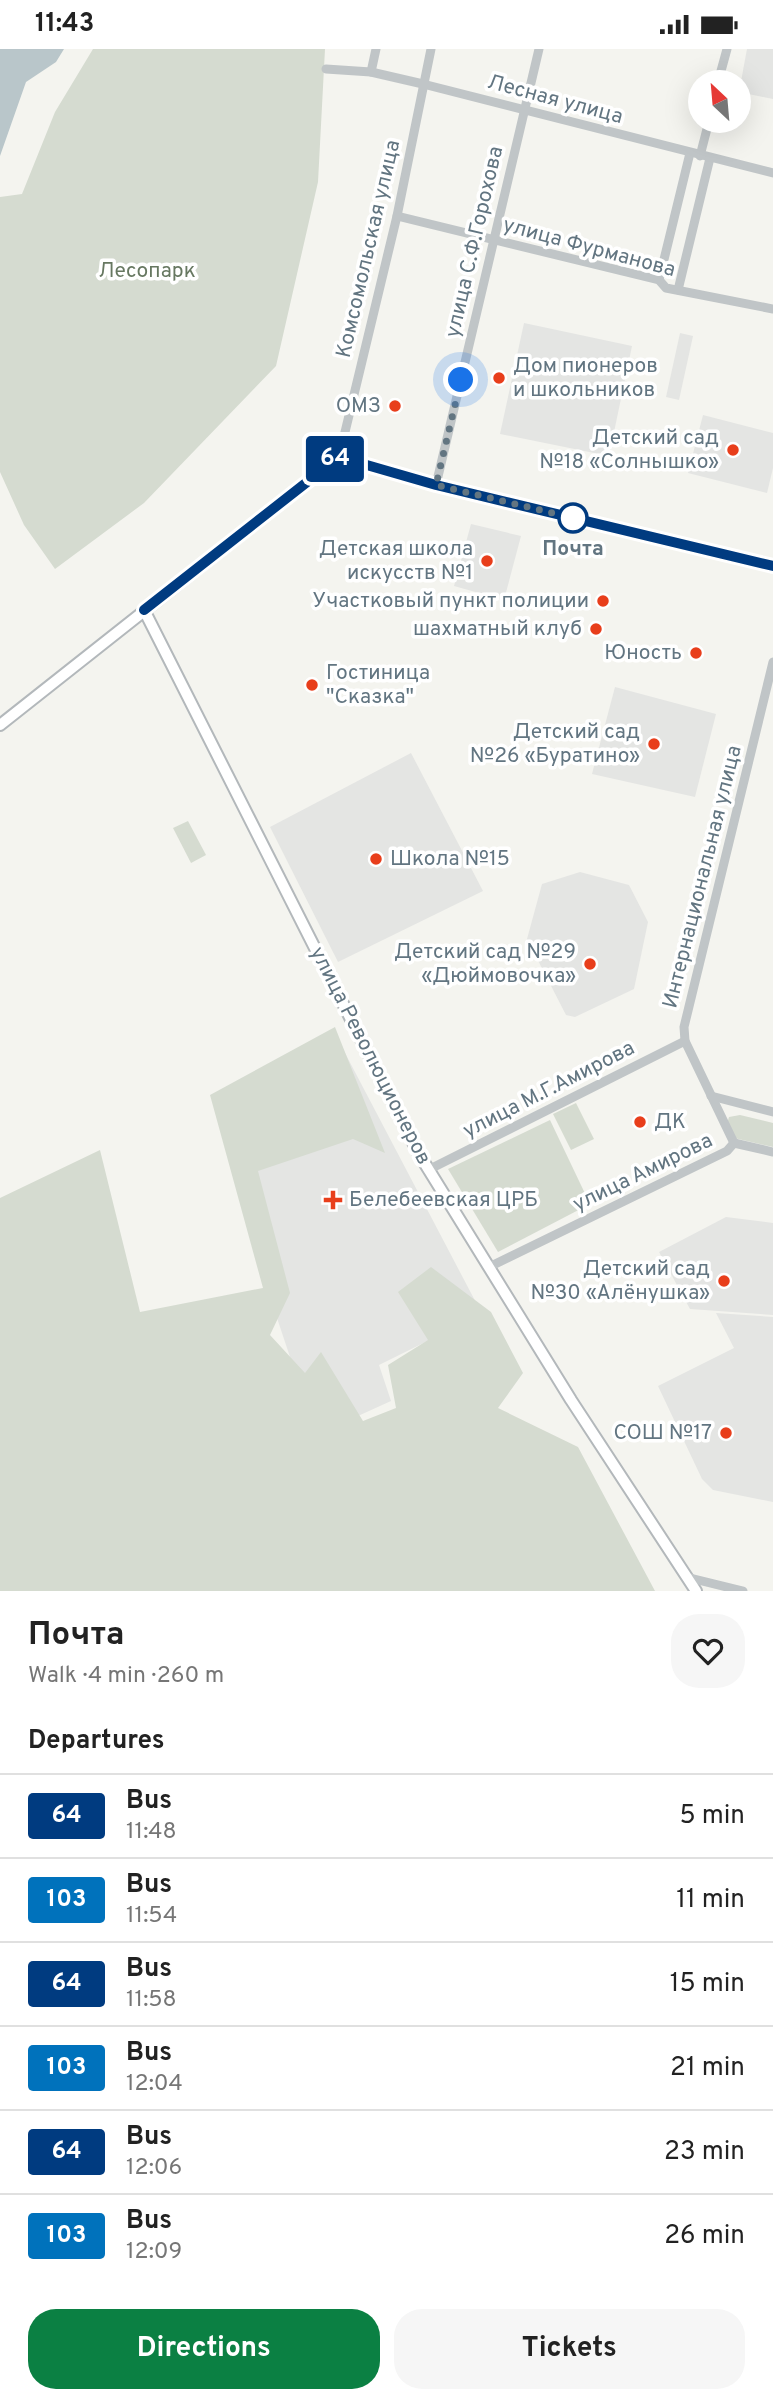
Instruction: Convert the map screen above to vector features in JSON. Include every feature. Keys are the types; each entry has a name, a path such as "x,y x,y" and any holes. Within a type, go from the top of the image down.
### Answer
{"main road":[{"path":"0,725 339,457 436,485 773,566"},
{"name":"улица Революционеров","path":"144,610 428,1170 570,1400 690,1578 696,1591"}],"street":[{"path":"371,72 376,49"},
{"name":"Комсомольская улица","path":"339,457 397,216 431,49"},
{"name":"улица С.Ф.Горохова","path":"436,485 538,49"},
{"path":"722,70 727,49"},
{"name":"Лесная улица","path":"326,69 371,72 423,84 773,173"},
{"path":"659,281 695,154 704,133"},
{"path":"678,290 710,158"},
{"name":"улица Фурманова","path":"397,216 659,281 666,288 773,309"},
{"name":"Интернациональная улица","path":"711,1096 685,1041 684,1027 773,662"},
{"name":"улица М.Г.Амирова","path":"428,1170 685,1041"},
{"path":"711,1096 773,1112"},
{"path":"711,1096 734,1143 773,1152"},
{"name":"улица Амирова","path":"489,1268 727,1151 734,1143"},
{"path":"690,1578 743,1591"}],"shaded area":[{"path":"0,49 64,49 56,62 26,82 0,156"},
{"path":"747,49 773,49 773,99 751,94 751,70 743,70"},
{"path":"524,323 632,346 609,456 500,434"},
{"path":"680,333 693,336 679,400 666,397"},
{"name":"Детский сад №18 «Солнышко»","path":"703,415 773,433 773,468 767,493 688,473"},
{"name":"Детская школа искусств №1","path":"471,524 521,536 504,600 454,586"},
{"name":"Детский сад №26 «Буратино»","path":"615,687 716,714 695,797 592,774"},
{"name":"Школа №15","path":"411,753 483,891 338,962 270,827"},
{"name":"Детский сад №29 «Дюймовочка»","path":"580,872 629,885 648,922 634,989 575,1017 566,1015 527,939 542,884"},
{"name":"Белебеевская ЦРБ","path":"334,1032 482,1314 379,1365 391,1401 316,1435 273,1306 213,1095"},
{"name":"Детский сад №30 «Алёнушка»","path":"726,1217 773,1223 773,1315 690,1309 659,1252"},
{"name":"СОШ №17","path":"716,1313 773,1317 773,1502 713,1490 702,1479 658,1386 734,1348"}],"green space":[{"name":"Лесопарк","path":"93,49 325,49 318,182 276,366 144,503 55,569 24,525 0,472 0,197 22,194 55,112"},
{"path":"188,821 206,855 191,863 173,828"},
{"path":"335,1027 385,1153 353,1139 258,1171 290,1293 270,1335 305,1373 321,1352 363,1421 396,1408 388,1365 428,1340 398,1292 431,1267 491,1312 523,1373 498,1408 578,1447 655,1591 0,1591 0,1198 100,1150 140,1312 263,1288 210,1095"},
{"path":"576,1103 594,1139 571,1150 553,1114"},
{"path":"740,1115 773,1123 773,1147 734,1138 726,1127 729,1117"},
{"path":"550,1120 590,1204 498,1252 448,1169"}],"bus line":[{"name":"64","path":"144,610 339,457 436,485 773,566"}],"place":[{"name":"Дом пионеров и школьников","path":"499,378"},
{"name":"ОМЗ","path":"395,406"},
{"name":"Детский сад №18 «Солнышко»","path":"733,450"},
{"name":"Почта","path":"573,518"},
{"name":"Детская школа искусств №1","path":"487,561"},
{"name":"Участковый пункт полиции","path":"603,601"},
{"name":"шахматный клуб","path":"596,629"},
{"name":"Юность","path":"696,653"},
{"name":"Гостиница \"Сказка\"","path":"312,685"},
{"name":"Детский сад №26 «Буратино»","path":"654,744"},
{"name":"Школа №15","path":"376,859"},
{"name":"Детский сад №29 «Дюймовочка»","path":"590,964"},
{"name":"ДК","path":"640,1122"},
{"name":"Белебеевская ЦРБ","path":"333,1200"},
{"name":"Детский сад №30 «Алёнушка»","path":"724,1281"},
{"name":"СОШ №17","path":"726,1433"}],"route":[{"path":"461,380 436,485 582,520 573,518"}]}
